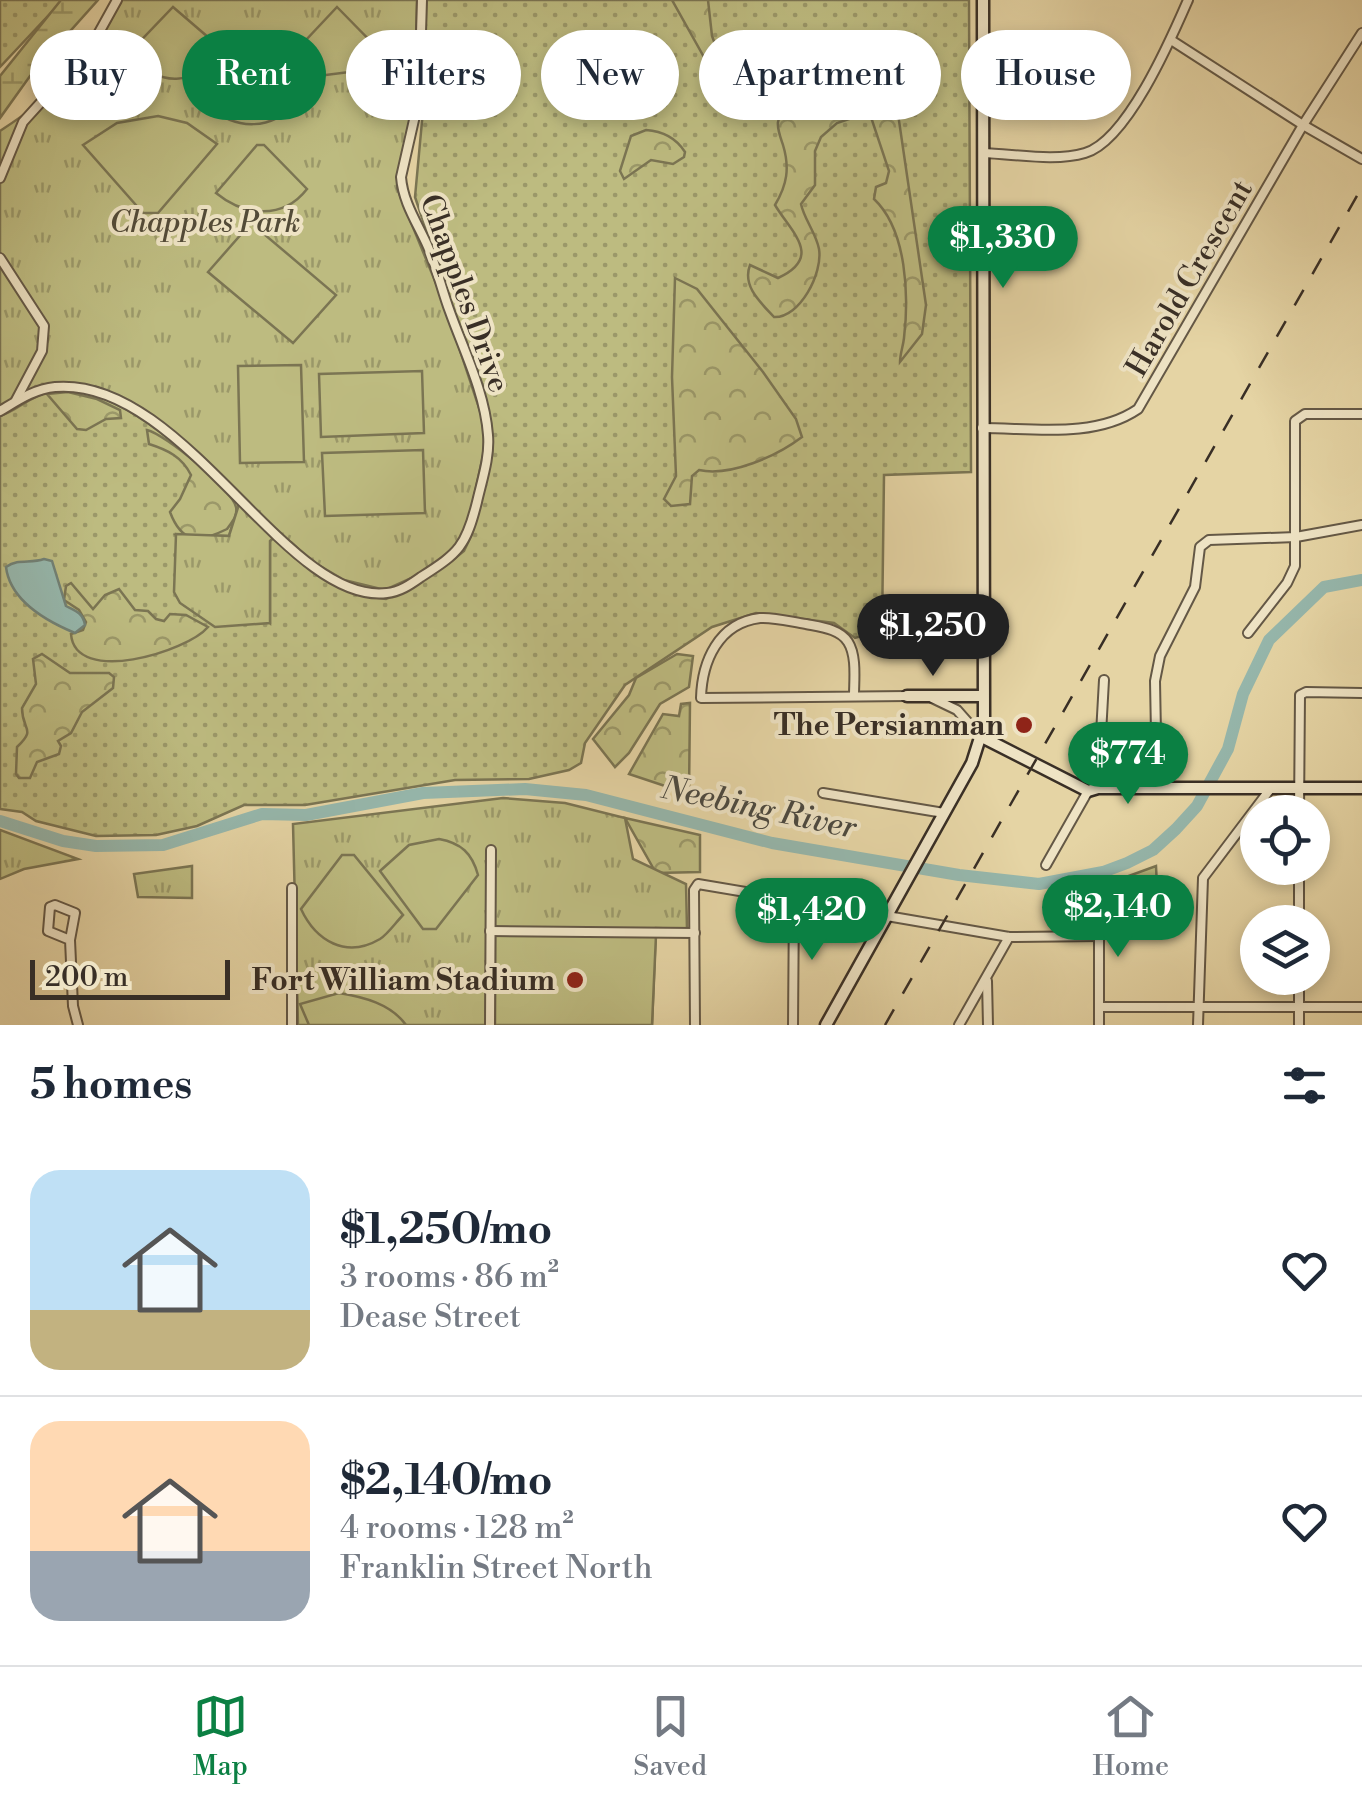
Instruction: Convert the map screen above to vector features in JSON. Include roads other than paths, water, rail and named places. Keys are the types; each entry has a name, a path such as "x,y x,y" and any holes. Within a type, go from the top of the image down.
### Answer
{"main road":[{"path":"826,1025 972,763 984,725 982,0"},
{"path":"907,696 983,696"},
{"path":"980,736 1093,790 1362,788"}],"street":[{"path":"0,178 23,122 91,47 116,0"},
{"name":"Chapples Drive","path":"0,411 44,389 66,387 120,402 174,436 314,567 346,584 377,594 396,591 455,555 471,525 485,469 488,434 473,374 429,250 402,190 419,98 422,0"},
{"path":"984,153 1065,156 1097,148 1120,128 1171,40 1188,0"},
{"name":"Harold Crescent","path":"982,428 1088,428 1121,420 1138,408 1303,125 1362,32"},
{"path":"1171,40 1362,159"},
{"name":"Chapples Drive","path":"0,258 44,326 42,351 16,400"},
{"path":"1248,632 1293,572 1295,421 1305,414 1362,414"},
{"path":"1157,787 1157,666 1195,587 1200,547 1205,541 1296,537 1362,525"},
{"path":"854,696 853,656 845,637 831,630 778,620 760,618 730,631 710,651 702,674 701,698 935,698 957,710 980,736"},
{"path":"1046,865 1093,790 1104,680"},
{"path":"1299,795 1300,695 1362,692"},
{"path":"1198,1025 1203,878 1271,788"},
{"path":"823,793 944,813"},
{"path":"490,1025 491,850"},
{"path":"695,1025 694,890 698,884 864,912"},
{"path":"292,888 292,1025"},
{"path":"793,1025 794,900"},
{"path":"70,940 48,931 50,908 76,912 70,940 72,1006 78,1025"},
{"path":"1099,914 1099,1025"},
{"path":"887,916 1009,936 1100,936"},
{"path":"490,931 695,933"},
{"path":"958,1025 1009,936"},
{"path":"987,976 988,1025"},
{"path":"1299,995 1299,1025"},
{"path":"1099,1007 1362,1007"}],"water":[{"path":"52,561 66,606 84,621 85,625 75,633 31,608 9,579 6,567 11,564"}],"waterway":[{"name":"Neebing River","path":"0,821 63,841 96,846 163,845 262,814 306,815 423,793 525,789 586,795 772,843 959,875 1039,884 1103,872 1127,863 1153,850 1176,829 1197,806 1228,749 1243,694 1269,640 1324,587 1362,580"}],"railway":[{"path":"885,1025 1362,187"}],"place":[{"name":"The Persianman","path":"1024,725"},
{"name":"Fort William Stadium","path":"575,980"}],"park label":[{"name":"Chapples Park","path":"205,222"}]}
